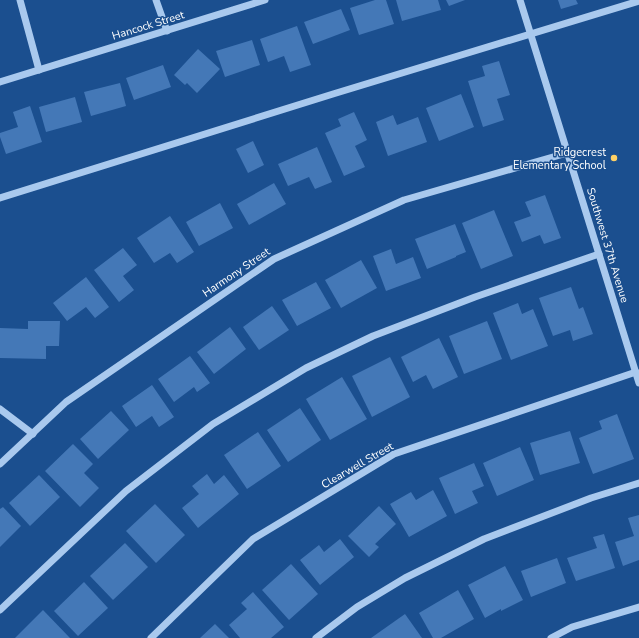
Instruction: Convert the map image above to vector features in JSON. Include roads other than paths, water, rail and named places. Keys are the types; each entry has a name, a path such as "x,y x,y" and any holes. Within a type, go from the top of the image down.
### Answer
{"street":[{"path":"20,0 38,70"},
{"path":"156,0 166,31"},
{"name":"Hancock Street","path":"0,82 265,0"},
{"name":"Southwest 37th Avenue","path":"520,0 639,383"},
{"path":"0,198 333,94 639,1"},
{"name":"Harmony Street","path":"0,464 66,402 274,259 404,200 567,153"},
{"path":"0,610 126,492 213,424 306,368 373,336 475,297 599,254"},
{"name":"Clearwell Street","path":"151,638 253,539 394,454 636,372"},
{"path":"0,409 33,434"},
{"path":"316,638 357,607 405,578 484,539 591,498 639,483"},
{"path":"551,638 572,627 639,607"}],"place":[{"name":"Ridgecrest Elementary School","path":"614,158"}]}
